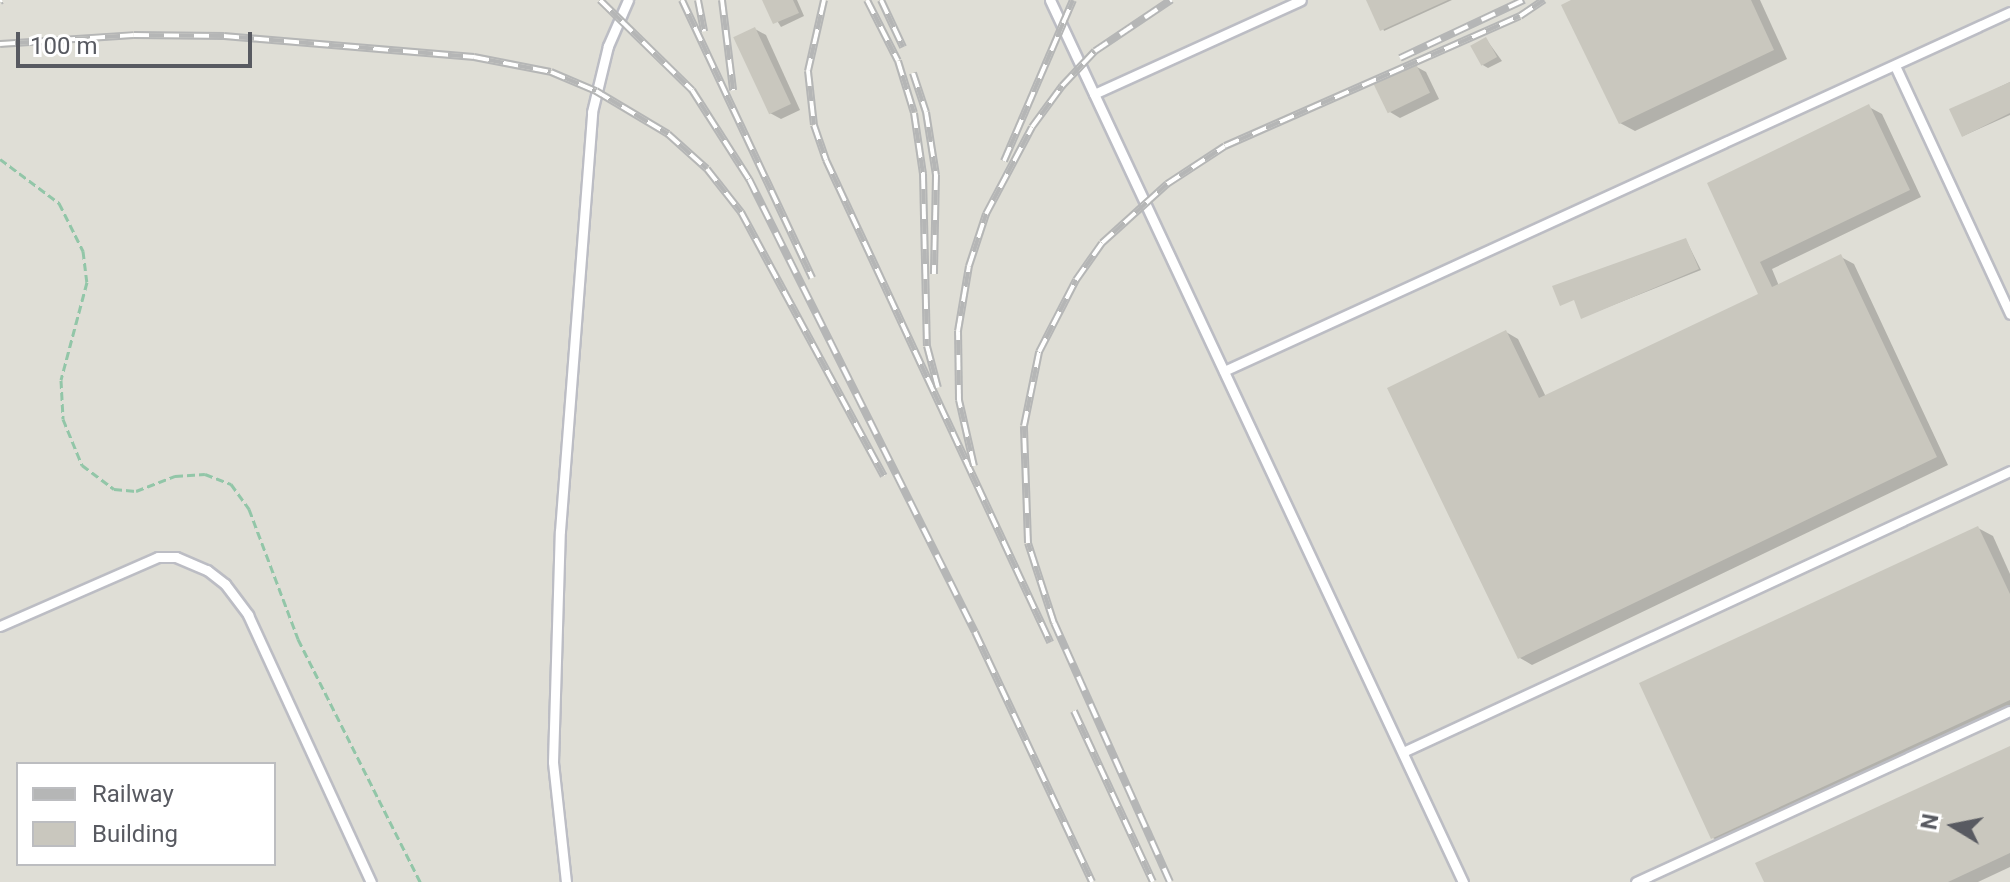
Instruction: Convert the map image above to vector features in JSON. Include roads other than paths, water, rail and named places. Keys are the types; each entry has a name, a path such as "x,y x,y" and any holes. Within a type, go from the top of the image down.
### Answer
{"lane":[{"path":"566,882 553,762 560,531 592,112 608,46 628,0"},
{"path":"1050,0 1463,882"},
{"path":"1094,94 1301,0"},
{"path":"1224,371 1896,68 2010,12"},
{"path":"1896,68 2010,314"},
{"path":"1403,752 2010,471"},
{"path":"0,626 158,557 176,557 207,570 225,584 248,615 371,882"},
{"path":"1636,882 2010,711"}],"railway":[{"path":"600,0 692,90 749,179 975,632 1092,882"},
{"path":"682,0 812,278"},
{"path":"698,0 704,31"},
{"path":"722,0 733,90"},
{"path":"824,0 808,71 814,125 826,160 1050,642"},
{"path":"867,0 898,61 914,113 923,174 927,346 938,388"},
{"path":"881,0 903,47"},
{"path":"1004,161 1073,0"},
{"path":"974,466 959,400 958,331 969,266 986,214 1032,127 1062,86 1095,51 1171,0"},
{"path":"1400,58 1524,0"},
{"path":"1170,882 1054,623 1028,543 1024,426 1039,352 1076,280 1102,243 1167,184 1225,146 1520,16 1544,0"},
{"path":"0,44 134,35 224,36 474,57 551,72 596,91 668,134 707,169 741,212 884,476"},
{"path":"913,73 926,112 936,175 934,274"},
{"path":"1074,711 1153,882"}]}
